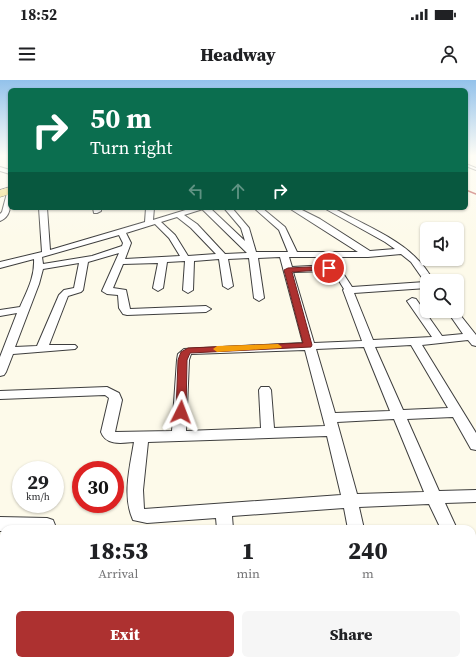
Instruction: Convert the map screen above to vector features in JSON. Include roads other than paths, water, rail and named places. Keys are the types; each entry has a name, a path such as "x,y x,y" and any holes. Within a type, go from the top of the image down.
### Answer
{"street":[{"path":"0,219 6,212 8,202"},
{"path":"0,372 24,309 32,294 40,267 42,255 43,210"},
{"path":"150,210 153,221 172,236 188,259 188,290"},
{"path":"0,265 42,255 193,210"},
{"path":"208,210 253,254"},
{"path":"230,210 245,228 253,254 259,298"},
{"path":"260,210 282,229 289,255 288,270 308,345 332,424 351,501 355,525"},
{"path":"298,210 318,221 368,254"},
{"path":"332,210 388,240 414,260 424,274"},
{"path":"178,214 194,226 223,257 228,286"},
{"path":"121,232 127,241 108,291 123,292 124,308 127,312 206,309"},
{"path":"40,267 98,257 124,248"},
{"path":"119,262 163,261 253,254 368,254 402,251"},
{"path":"42,348 64,295 67,292 78,290 84,260"},
{"path":"158,288 163,261"},
{"path":"288,270 336,269 350,289 348,290 368,343 447,525"},
{"path":"350,289 420,285"},
{"path":"412,301 439,339"},
{"path":"0,313 24,309"},
{"path":"458,318 474,339"},
{"path":"179,436 183,360 184,354 188,351 308,345 415,342 439,339 474,339"},
{"path":"415,342 476,446"},
{"path":"9,351 71,347"},
{"path":"265,390 268,433"},
{"path":"0,395 107,391 115,396 116,400 109,435 114,438 268,433 400,416 457,412"},
{"path":"142,438 136,490 136,511 139,515 147,516 223,511 351,501 476,496"},
{"path":"223,511 225,525"},
{"path":"0,524 46,525"}],"railway":[{"path":"468,191 476,194"}]}
